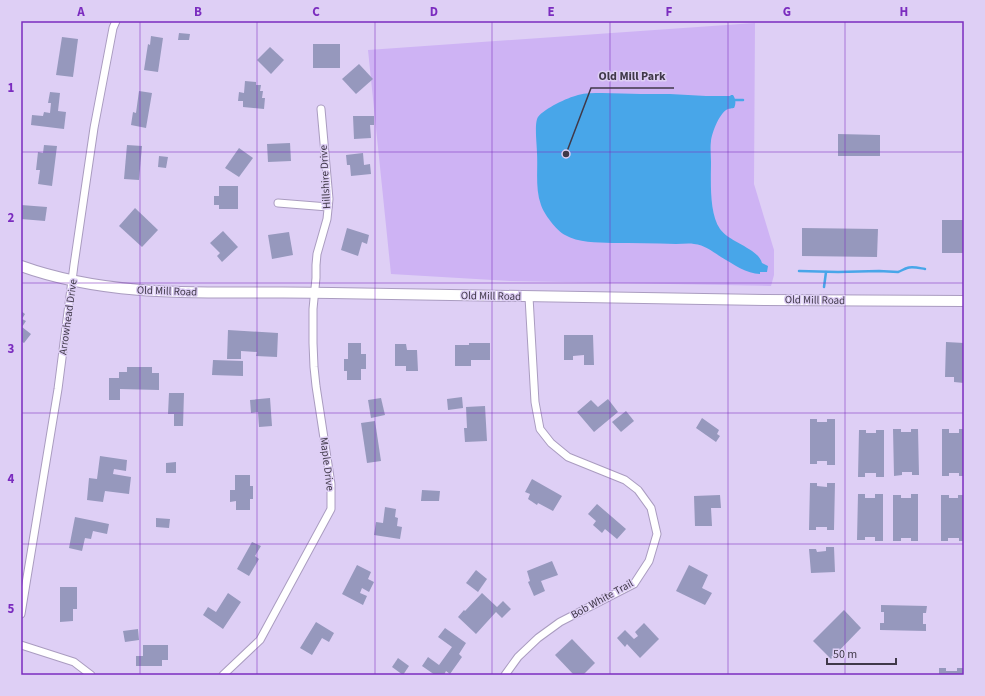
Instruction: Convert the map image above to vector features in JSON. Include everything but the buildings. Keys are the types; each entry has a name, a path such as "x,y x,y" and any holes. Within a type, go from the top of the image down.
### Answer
{"street":[{"name":"Arrowhead Drive","path":"21,614 58,389 94,128 116,21"},
{"name":"Hillshire Drive","path":"314,292 317,254 327,219 329,199 320,109"},
{"path":"278,203 328,207"},
{"name":"Old Mill Road","path":"21,266 72,281 142,291 314,292 529,297 964,301"},
{"name":"Maple Drive","path":"223,675 260,640 331,509 331,484 314,367 314,292"},
{"name":"Bob White Trail","path":"505,675 518,657 538,638 560,622 634,584 649,561 657,534 651,508 638,490 625,480 568,457 551,443 540,429 535,402 529,297"},
{"path":"21,645 74,662 90,675"}],"shaded area":[{"path":"755,23 754,184 774,250 774,275 771,286 510,281 391,274 368,50"}],"water":[{"path":"593,93 706,96 733,95 735,98 734,108 725,111 719,118 711,141 712,206 716,222 720,229 730,238 755,253 762,263 768,266 767,272 755,274 730,263 709,249 698,245 588,242 570,238 554,226 543,209 539,199 536,134 538,117 556,104 578,95"}],"waterway":[{"path":"735,100 743,100"},
{"path":"799,271 898,272 911,267 925,269"},
{"path":"824,287 826,272"}],"place":[{"name":"Old Mill Park","path":"566,154"}]}
